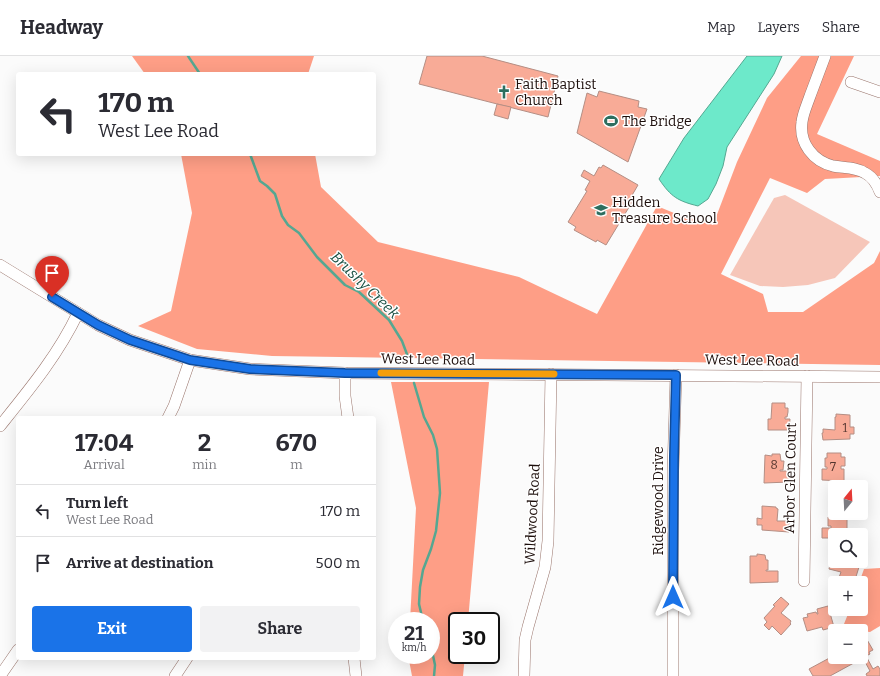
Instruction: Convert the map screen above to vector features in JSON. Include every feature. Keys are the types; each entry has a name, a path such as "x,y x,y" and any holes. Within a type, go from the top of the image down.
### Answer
{"street":[{"path":"825,56 803,115 801,128 804,142 812,154 822,162 834,166 856,169 866,174 873,179 880,192"},
{"path":"851,82 880,92"},
{"name":"West Lee Road","path":"0,265 98,325 130,340 190,360 250,369 345,373 880,377"},
{"path":"0,426 50,362 70,331 78,313"},
{"path":"169,416 190,360"},
{"path":"345,373 345,396 348,416"},
{"name":"Wildwood Road","path":"524,676 525,640 545,567 548,541 551,374"},
{"name":"Ridgewood Drive","path":"673,676 673,479 676,375"},
{"name":"Arbor Glen Court","path":"804,581 806,376"},
{"path":"0,676 16,653"},
{"path":"175,676 186,660"},
{"path":"354,660 356,676"}],"shaded area":[{"path":"132,56 314,56 309,72 144,72"},
{"path":"747,56 782,56 774,74 727,147 723,166 708,199 698,206 680,200 667,190 659,179 684,138"},
{"path":"801,56 854,56 817,134 880,161 880,176 825,179 807,193 770,178 721,274 763,294 768,312 803,312 874,263 880,251 880,365 272,356 197,349 138,326 171,311 192,213 181,156 315,156 321,187 378,242 519,277 597,314 657,206 713,225 737,162 767,98"},
{"path":"785,195 870,242 835,278 808,285 783,287 760,286 730,275 774,198"},
{"path":"391,382 489,382 469,612 448,612 448,664 464,664 463,676 412,676 410,664 440,664 440,612 410,612 416,508"},
{"path":"880,568 880,626 870,632 868,632 868,624 844,624 847,616 868,616 868,576 862,576 864,569"}],"building":[{"name":"Faith Baptist Church","path":"427,56 482,56 558,76 548,117 419,84"},
{"name":"The Bridge","path":"599,91 639,101 638,107 647,109 628,162 577,133 587,93 597,97"},
{"path":"497,104 511,107 508,119 494,115"},
{"name":"Hidden Treasure School","path":"603,165 638,185 631,197 634,199 606,245 597,240 596,242 574,230 576,227 568,222 587,191 585,190 590,181 581,176 584,170 594,176 599,167 601,168"},
{"path":"772,403 785,403 785,408 788,408 788,412 785,419 790,419 789,430 768,430 768,419 771,419"},
{"path":"836,414 850,415 850,427 854,427 854,434 850,434 850,439 823,440 823,429 835,430"},
{"path":"827,453 841,453 841,457 845,457 845,466 841,466 841,469 844,469 844,480 822,480 822,469 827,469 827,467 825,467 825,458 827,458"},
{"path":"772,454 780,454 781,461 784,461 783,470 780,471 790,471 789,482 764,483 765,455 772,456"},
{"path":"762,506 776,507 778,509 777,521 789,521 789,532 762,530 762,525 757,525 757,518 762,519"},
{"path":"828,520 847,520 847,528 831,528 831,526 828,526"},
{"path":"822,528 828,528 828,538 822,538"},
{"path":"757,554 765,555 766,560 768,560 768,570 766,571 778,571 778,582 750,583 750,556 757,556"},
{"path":"859,568 856,576 840,576 841,572 829,569"},
{"path":"781,597 789,604 781,613 791,621 791,624 781,635 772,626 769,630 764,625 767,622 764,618"},
{"path":"828,606 828,616 831,616 833,624 828,624 828,629 823,630 822,627 807,631 803,618 808,617 807,614 816,612 818,614 817,609"},
{"path":"868,641 873,650 869,652 870,654 868,655"},
{"path":"828,659 828,664 852,664 830,676 813,676 809,669"},
{"path":"868,660 873,669 878,666 880,669 880,676 867,676 866,674 870,671 866,664 868,664"}],"waterway":[{"name":"Brushy Creek","path":"188,56 199,72"},
{"name":"Brushy Creek","path":"251,156 260,181 275,194 282,216 288,225 299,233 317,257 345,285 359,292 389,320 402,341 408,357"},
{"name":"Brushy Creek","path":"414,383 424,417 433,435 437,449 440,493 436,531 423,570 420,587 419,604 421,612"},
{"name":"Brushy Creek","path":"434,676 435,664"}],"slow traffic":[{"path":"381,373 554,374"}],"place":[{"name":"Faith Baptist Church","path":"504,92"},
{"name":"The Bridge","path":"611,121"},
{"name":"Hidden Treasure School","path":"601,210"}],"route":[{"path":"52,297 98,325 130,340 190,360 250,369 345,373 676,375 673,597"}]}
